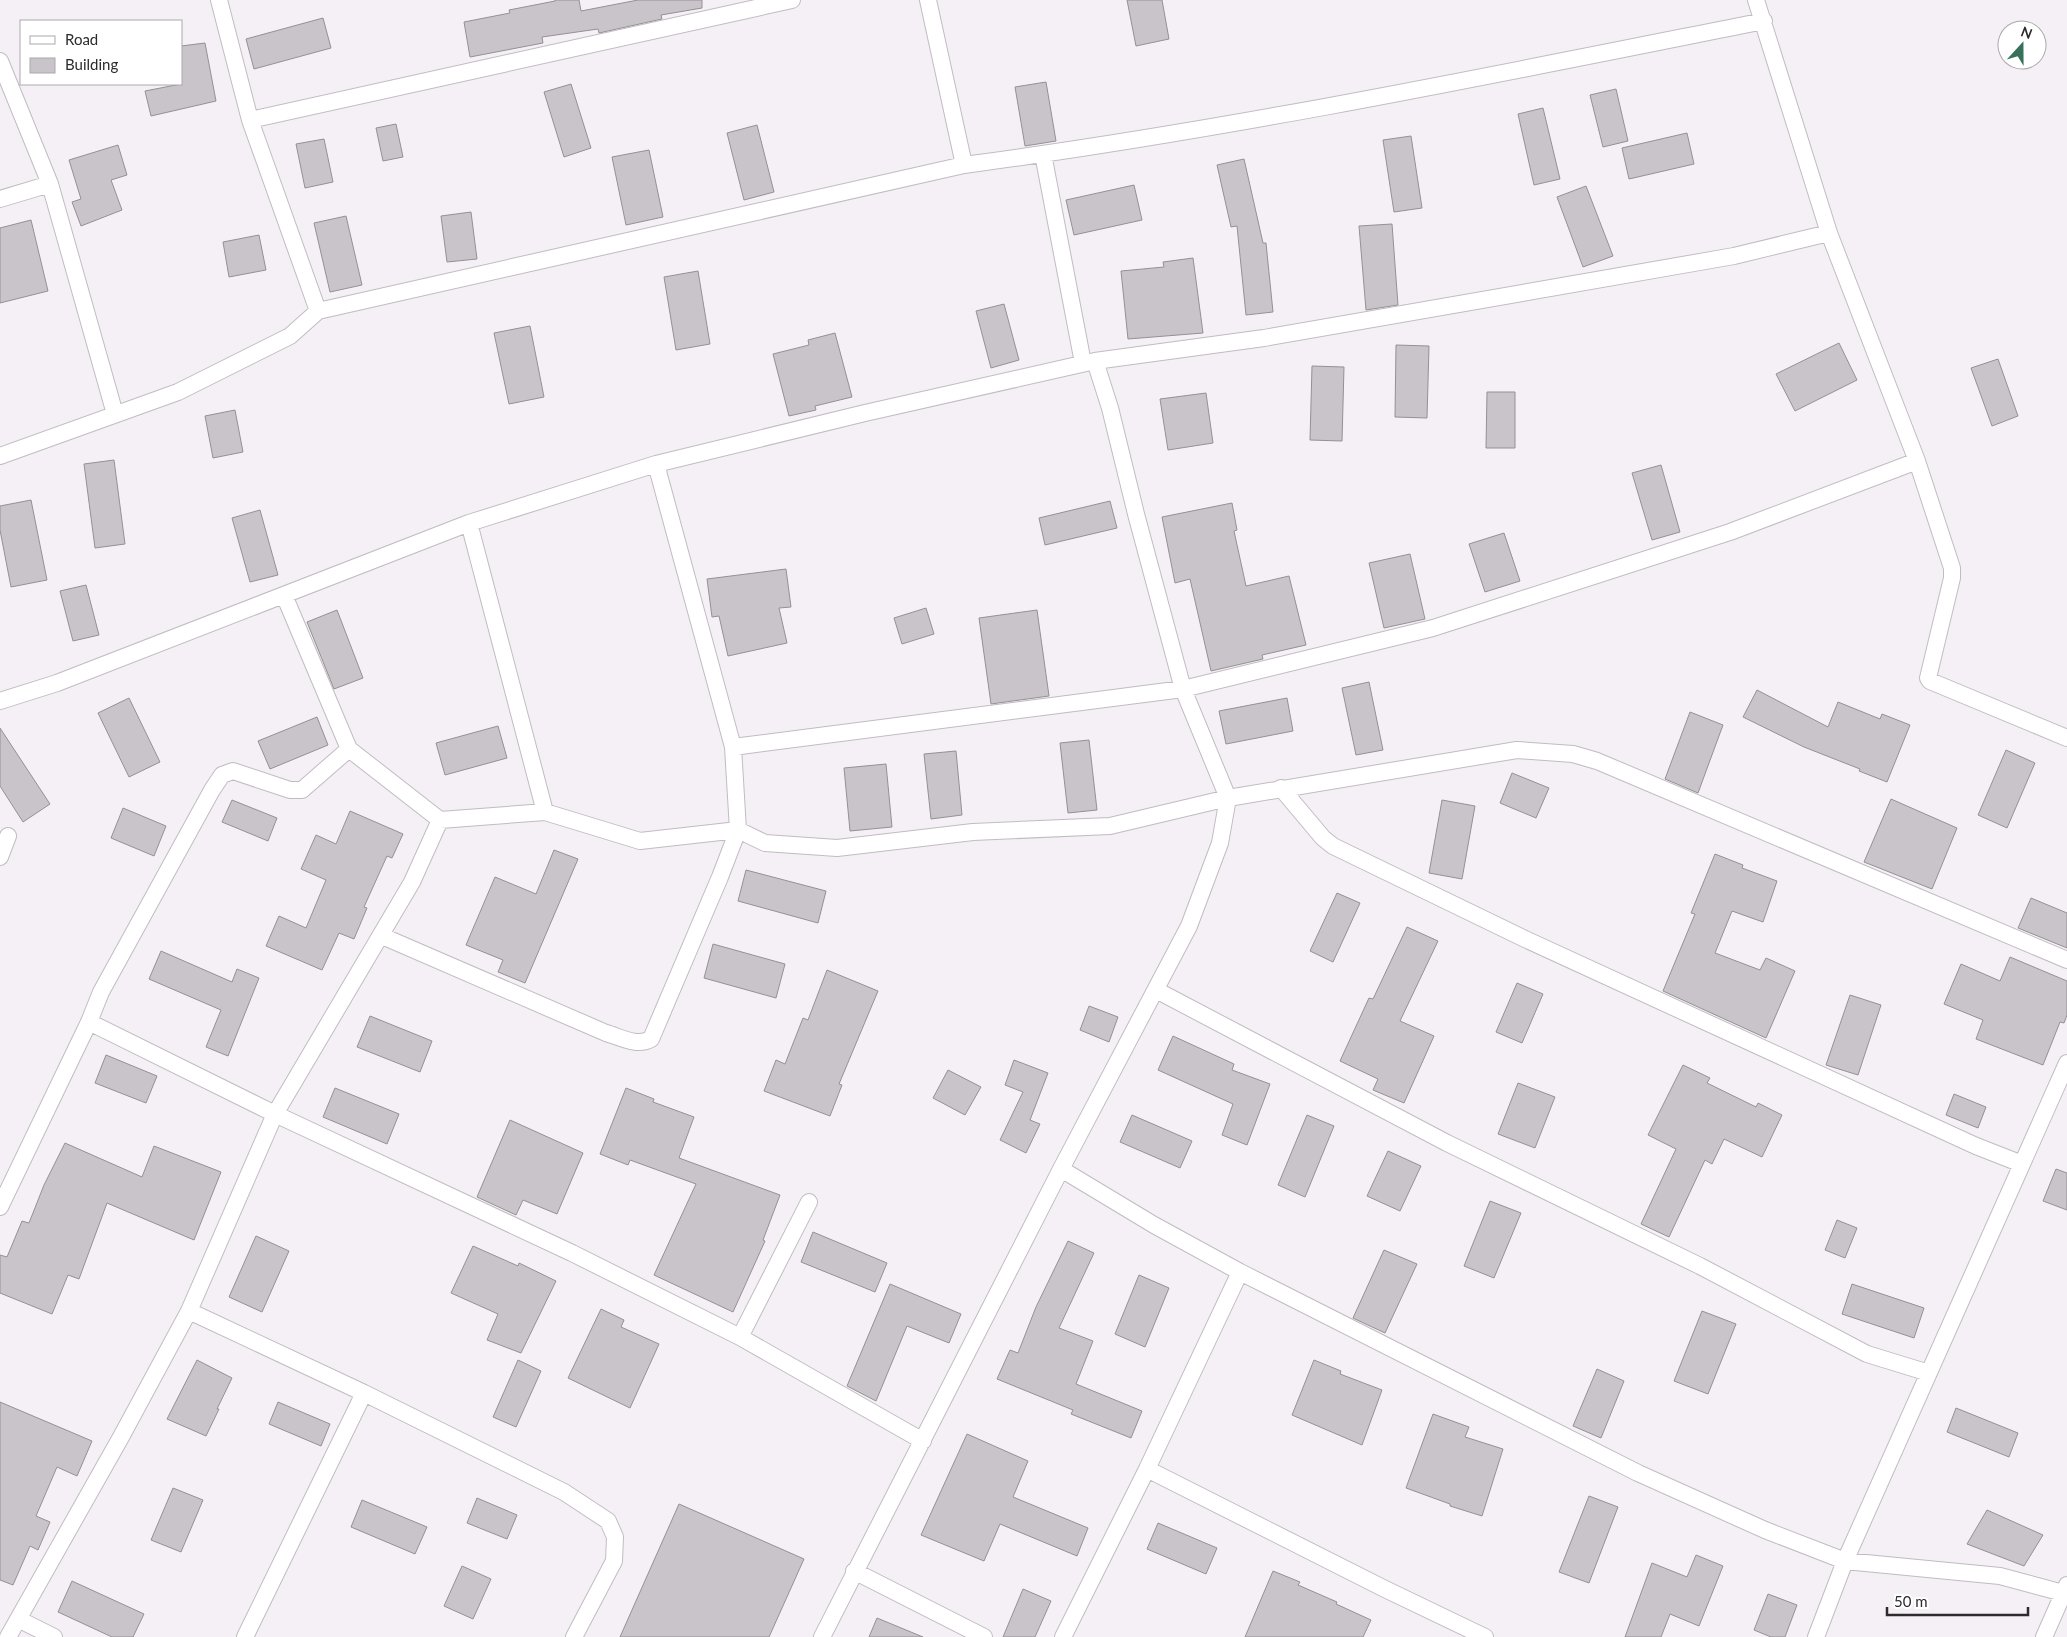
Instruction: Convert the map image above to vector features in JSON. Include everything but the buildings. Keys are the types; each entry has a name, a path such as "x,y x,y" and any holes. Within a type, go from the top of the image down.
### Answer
{"street":[{"path":"219,0 250,120 318,310"},
{"path":"250,120 792,0"},
{"path":"928,0 964,165"},
{"path":"1756,0 1830,233 1918,461 1952,568 1952,578 1928,678 1930,681 2067,738"},
{"path":"0,456 178,392 290,336 318,310 964,165 1043,154 1340,105 1764,21"},
{"path":"0,61 50,184 115,414"},
{"path":"822,1637 854,1571 923,1441 1061,1169 1189,926 1220,843 1228,798 1183,689 1110,408 1089,362 1043,154"},
{"path":"0,199 50,184"},
{"path":"0,701 57,682 468,523 656,464 865,413 1089,362 1264,338 1734,256 1830,233"},
{"path":"733,746 1183,689 1433,628 1730,532 1918,461"},
{"path":"382,936 606,1033 644,1043 651,1039 738,830 733,746 656,464"},
{"path":"468,523 545,812"},
{"path":"284,595 349,749 440,820 545,812 640,841 738,830 765,843 837,848 973,832 1110,826 1228,798 1281,788 1517,750 1573,754 1598,761 2067,960"},
{"path":"0,1207 89,1022 101,992 222,775 233,771 290,790 302,790 349,749"},
{"path":"1281,788 1323,838 1333,846 1534,943 1976,1146 2022,1164"},
{"path":"8,1637 121,1437 189,1311 275,1114 382,936 412,882 440,820"},
{"path":"0,857 8,836"},
{"path":"1156,990 1447,1143 1700,1266 1868,1354 1929,1373"},
{"path":"89,1022 275,1114 572,1253 740,1337 923,1441"},
{"path":"1816,1637 1845,1561 2067,1063"},
{"path":"1061,1169 1154,1225 1240,1272 1638,1473 1765,1530 1845,1561 2000,1576 2066,1591 2044,1637"},
{"path":"740,1337 809,1202"},
{"path":"1063,1637 1147,1468 1240,1272"},
{"path":"189,1311 364,1393 564,1492 608,1520 615,1537 614,1561 574,1637"},
{"path":"245,1637 364,1393"},
{"path":"1147,1468 1385,1589 1485,1637"},
{"path":"854,1571 984,1637"},
{"path":"18,1619 54,1637"}]}
